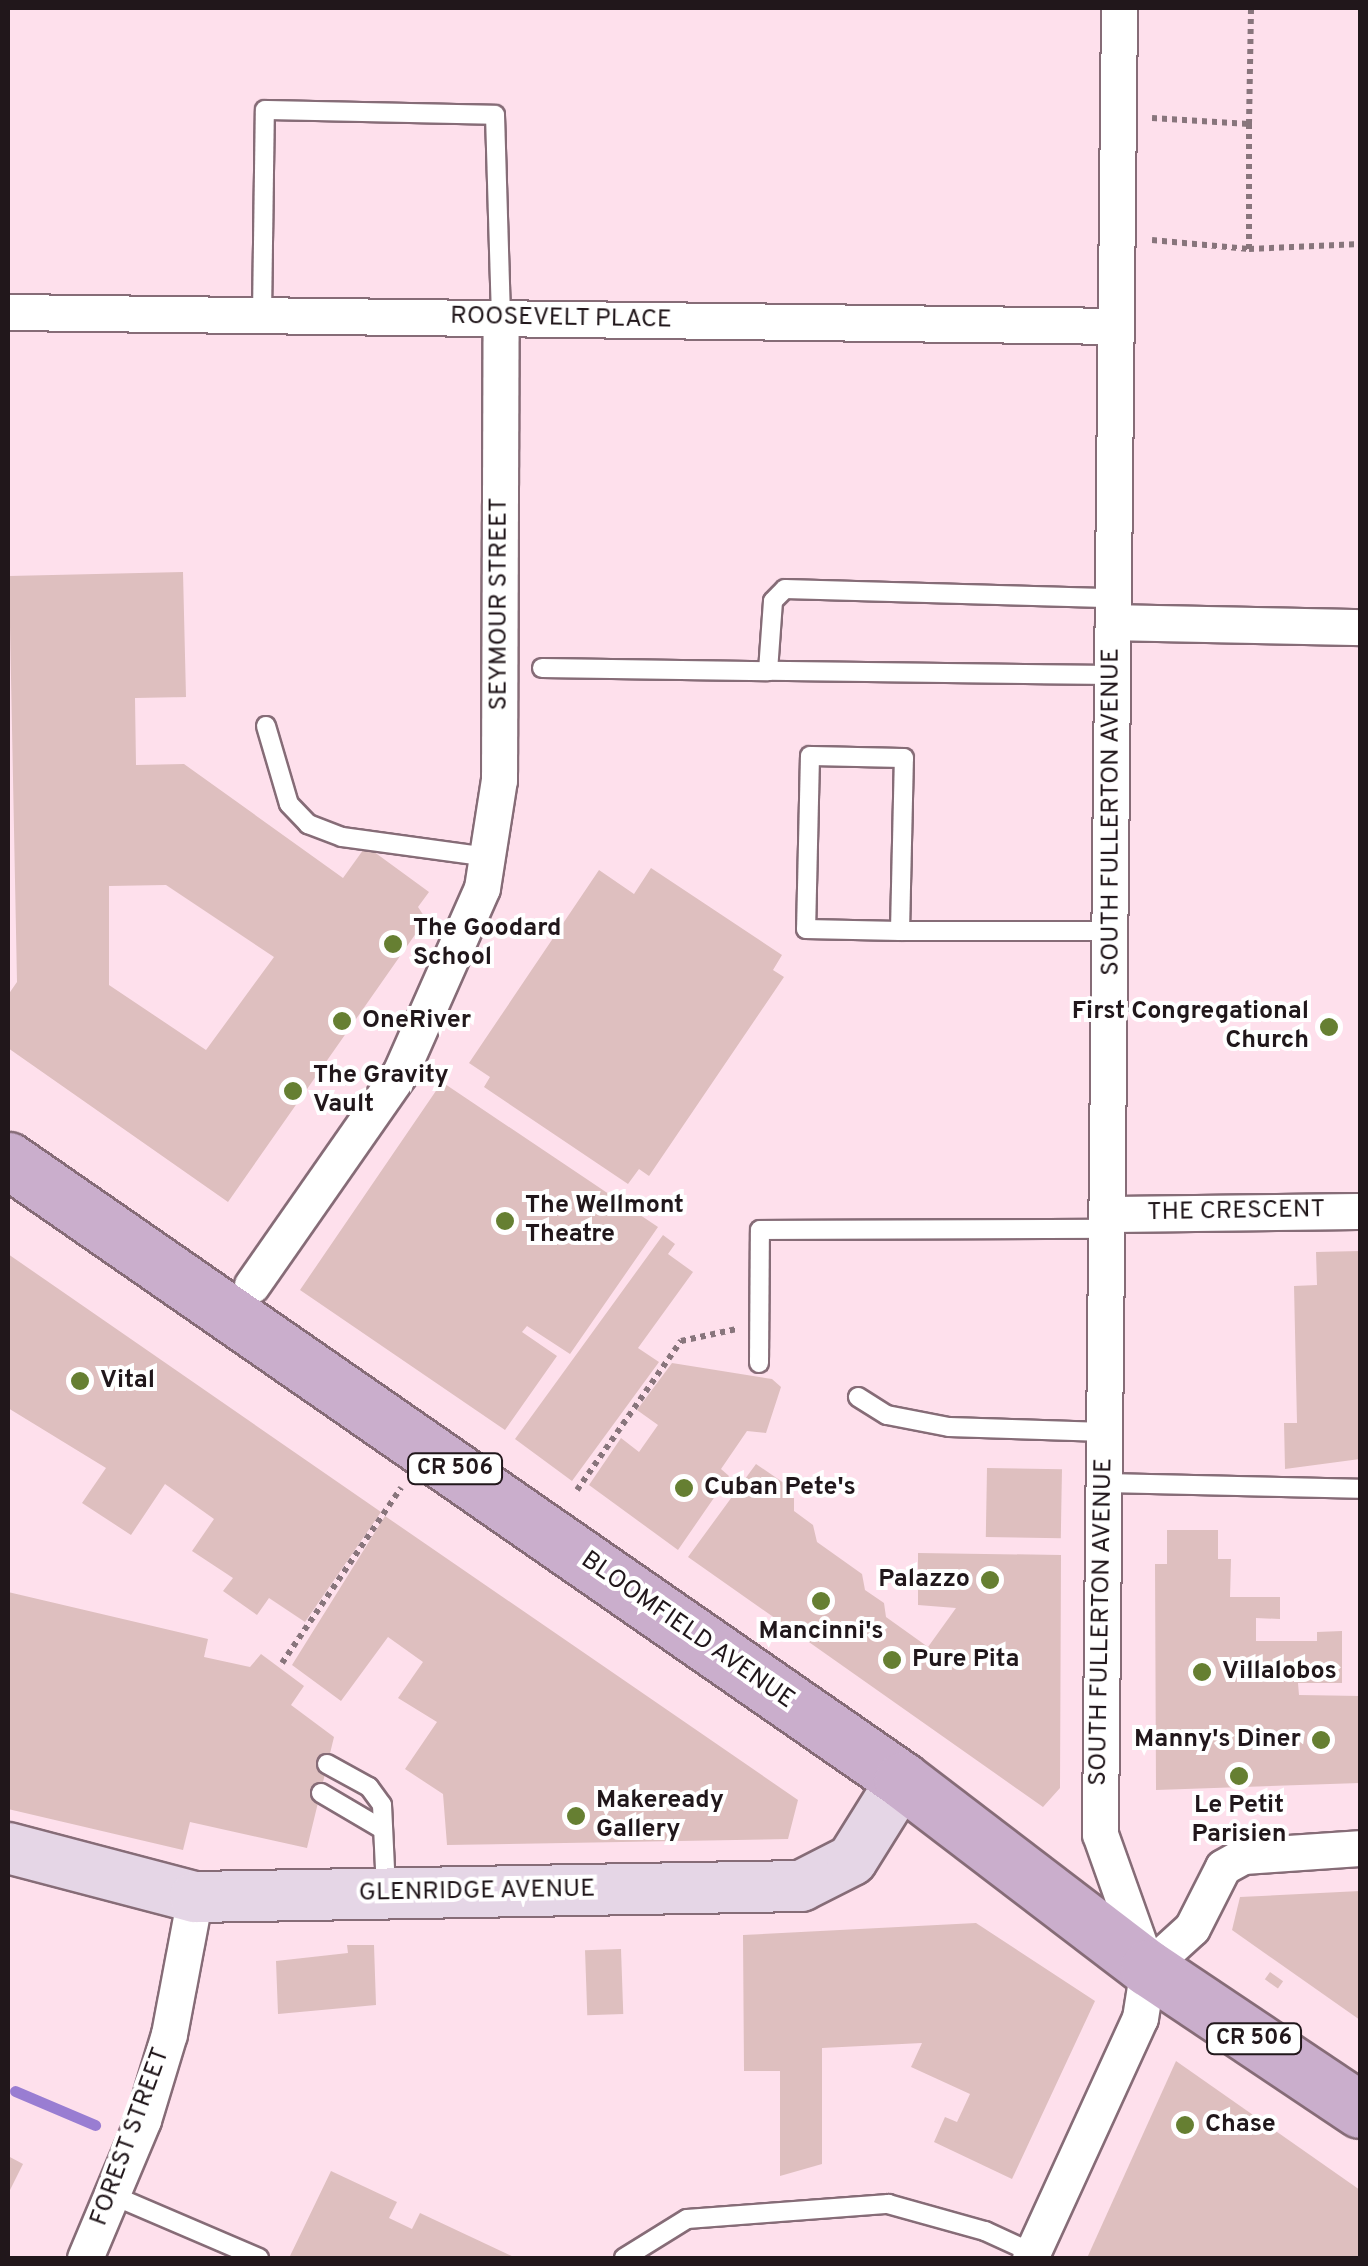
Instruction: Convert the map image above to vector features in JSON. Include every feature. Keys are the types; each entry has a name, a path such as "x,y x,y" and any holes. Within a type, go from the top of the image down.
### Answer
{"main road":[{"name":"BLOOMFIELD AVENUE","path":"8,1160 902,1780 1148,1968 1360,2110"}],"street":[{"name":"SOUTH FULLERTON AVENUE","path":"1119,8 1111,1222 1100,1834 1148,1968"},
{"name":"ROOSEVELT PLACE","path":"8,312 1115,326"},
{"name":"SEYMOUR STREET","path":"252,1284 400,1073 485,872 499,780 501,318"},
{"path":"1113,610 1360,627"},
{"name":"THE CRESCENT","path":"1111,1222 1360,1211"},
{"name":"GLENRIDGE AVENUE","path":"8,1848 195,1897 801,1886 852,1860 902,1780"},
{"path":"1031,2256 1140,2018 1148,1968 1192,1928 1223,1866 1242,1856 1360,1848"},
{"name":"FOREST STREET","path":"85,2258 112,2195 169,2034 195,1897"}],"lane":[{"path":"262,315 265,110 495,114 501,318"},
{"path":"768,671 773,601 785,589 1113,610"},
{"path":"542,668 1113,675"},
{"path":"266,726 289,804 308,824 342,837 485,872"},
{"path":"900,931 904,758 810,756 806,929 900,931 1112,931"},
{"path":"758,1362 760,1230 1111,1222"},
{"path":"858,1397 887,1416 949,1427 1105,1432"},
{"path":"1104,1483 1360,1489"},
{"path":"327,1764 369,1787 382,1805 386,1892"},
{"path":"320,1793 382,1829"},
{"path":"112,2195 258,2258"},
{"path":"624,2258 687,2219 888,2204 986,2230 1031,2256"}],"path":[{"path":"1250,249 1251,8"},
{"path":"1118,116 1249,124"},
{"path":"1116,232 1250,249 1360,244"},
{"path":"576,1490 681,1340 759,1324"},
{"path":"282,1663 428,1451"}],"building":[{"path":"183,572 186,697 135,698 136,765 184,764 343,878 366,846 429,892 418,907 426,919 228,1202 8,1048 8,995 17,982 9,576","holes":["166,885 274,957 206,1050 109,985 109,886"]},
{"path":"651,868 782,955 773,970 784,977 649,1176 639,1169 628,1184 484,1087 490,1077 469,1063 599,870 634,894"},
{"name":"The Wellmont Theatre","path":"442,1082 658,1227 570,1354 527,1326 522,1332 557,1356 505,1430 300,1290"},
{"path":"663,1235 675,1244 668,1254 693,1272 638,1348 659,1362 572,1481 515,1439"},
{"path":"1360,1251 1360,1459 1285,1469 1284,1423 1297,1423 1294,1286 1317,1285 1316,1252"},
{"path":"8,1254 381,1512 305,1622 269,1598 257,1615 223,1591 233,1578 192,1551 214,1519 165,1484 131,1535 82,1503 106,1468 8,1408"},
{"path":"672,1363 772,1379 781,1387 766,1433 747,1431 721,1469 729,1476 678,1550 589,1485 621,1438 639,1452 658,1425 637,1410"},
{"path":"756,1464 794,1490 794,1511 813,1525 817,1542 862,1574 865,1590 884,1603 886,1617 928,1647 956,1608 918,1605 918,1553 1061,1555 1060,1788 1043,1807 688,1557"},
{"path":"987,1468 1062,1469 1061,1538 986,1537"},
{"path":"385,1516 798,1800 788,1839 447,1845 443,1794 405,1769 437,1722 398,1698 423,1662 388,1637 341,1701 292,1665"},
{"path":"1167,1530 1218,1530 1218,1559 1231,1559 1230,1597 1280,1597 1280,1619 1256,1618 1256,1641 1317,1641 1317,1632 1342,1631 1342,1683 1298,1683 1299,1695 1360,1696 1360,1783 1156,1790 1155,1564 1167,1564"},
{"path":"8,1592 208,1639 204,1657 250,1667 261,1654 304,1686 291,1705 334,1737 307,1848 190,1822 183,1850 8,1809"},
{"path":"1360,1891 1360,2020 1232,1930 1240,1897"},
{"path":"976,1923 1095,2001 1012,2179 934,2142 945,2117 957,2122 970,2094 911,2067 922,2043 822,2048 822,2164 780,2176 780,2071 744,2071 743,1935"},
{"path":"347,1945 374,1945 376,2005 278,2014 276,1961 348,1953"},
{"path":"621,1949 623,2014 587,2015 585,1950"},
{"path":"1270,1972 1283,1981 1278,1989 1265,1979"},
{"path":"1176,2061 1360,2190 1360,2258 1087,2258"},
{"path":"8,2156 23,2164 8,2194"},
{"path":"331,2171 397,2202 389,2218 412,2229 420,2213 516,2258 290,2256"}],"waterway":[{"path":"15,2091 95,2125"}],"place":[{"name":"The Goodard School","path":"393,944"},
{"name":"OneRiver","path":"342,1021"},
{"name":"First Congregational Church","path":"1329,1027"},
{"name":"The Gravity Vault","path":"293,1091"},
{"name":"The Wellmont Theatre","path":"505,1221"},
{"name":"Vital","path":"80,1381"},
{"name":"Cuban Pete's","path":"684,1488"},
{"name":"Palazzo","path":"990,1580"},
{"name":"Mancinni's","path":"821,1601"},
{"name":"Pure Pita","path":"892,1660"},
{"name":"Villalobos","path":"1202,1672"},
{"name":"Manny's Diner","path":"1321,1740"},
{"name":"Le Petit Parisien","path":"1239,1776"},
{"name":"Makeready Gallery","path":"576,1816"},
{"name":"Chase","path":"1185,2125"}]}
